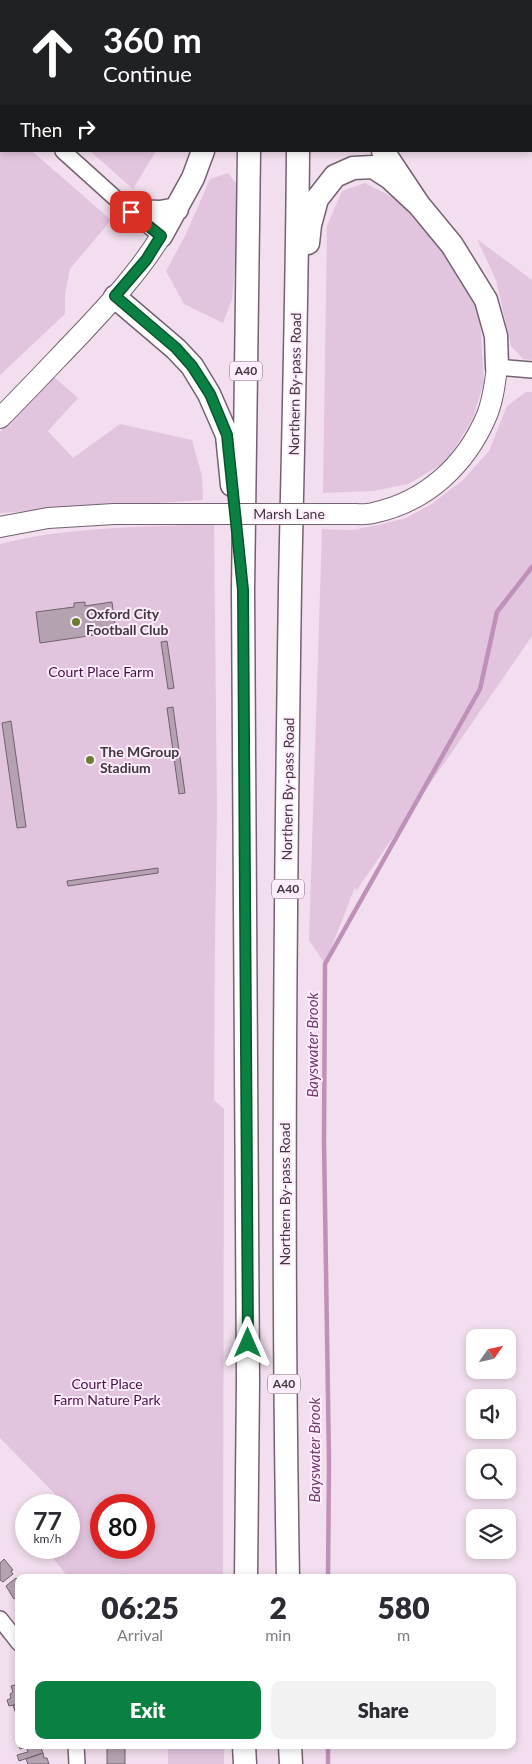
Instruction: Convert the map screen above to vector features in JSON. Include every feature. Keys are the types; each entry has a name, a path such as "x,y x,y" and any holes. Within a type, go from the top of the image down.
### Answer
{"highway":[{"path":"161,236 192,178 203,152"},
{"name":"A40","path":"246,1574 248,1372 243,590 249,152"},
{"name":"Northern By-pass Road","path":"288,1574 284,1381 285,1191 290,578 298,152"},
{"path":"385,152 419,205 452,245 486,300 496,336 497,367"},
{"path":"296,327 310,225 317,198 335,176 353,168 373,167 390,178 419,205"},
{"path":"131,212 160,212 176,209"},
{"path":"115,296 176,348 192,366 210,394 227,435 243,590"},
{"path":"244,1749 244,1764"},
{"path":"290,1749 291,1764"}],"main road":[{"path":"0,418 42,376 115,296 146,260 161,236"},
{"name":"Marsh Lane","path":"0,527 48,518 114,514 372,514 398,506 416,497 438,482 460,462 487,415 494,391 497,367"}],"street":[{"path":"64,152 131,212 161,236"},
{"path":"497,367 532,370"},
{"path":"3,1628 15,1640"},
{"path":"76,1749 77,1764"}],"green space":[{"path":"0,152 33,152 111,220 70,269 65,294 65,314 0,375"},
{"path":"91,152 155,152 133,189"},
{"path":"228,173 242,191 232,299 223,323 184,304 166,271 186,234 210,179"},
{"path":"365,183 410,206 440,247 478,307 484,383 472,420 447,461 408,484 373,491 323,493 327,226 342,191"},
{"path":"477,239 532,280 532,360 523,359 511,346 496,280"},
{"path":"53,376 78,398 48,431 73,458 120,424 192,440 202,476 203,500 0,513 0,432"},
{"path":"526,392 532,392 532,636 356,891 355,887 325,964 309,940 322,529 352,530 378,525 406,518 430,505 463,480 489,451 507,406"},
{"name":"Court Place Farm","path":"214,525 217,809 214,1100 224,1109 223,1574 66,1574 54,1559 80,1559 80,1494 55,1494 0,1438 0,544 72,531"},
{"path":"168,1749 224,1749 224,1764 168,1764"}],"building":[{"name":"Oxford City Football Club","path":"85,602 85,606 112,602 116,632 40,643 36,612 74,607 74,603"},
{"path":"167,641 174,688 168,689 161,642"},
{"path":"173,707 185,793 179,794 167,708"},
{"path":"11,721 26,827 17,828 2,723"},
{"path":"158,868 158,873 68,886 67,881"},
{"path":"4,1559 13,1570 11,1571 13,1574 3,1582 0,1580 0,1563"},
{"path":"15,1579 14,1599 6,1586"},
{"path":"15,1685 15,1705 9,1706 7,1700 11,1698 10,1694 13,1692 11,1686"},
{"path":"27,1749 41,1749 43,1753 19,1761 17,1755 28,1752"},
{"path":"107,1749 125,1749 125,1764 107,1764"},
{"path":"43,1753 44,1758 47,1758 49,1764 28,1764 26,1759"}],"waterway":[{"name":"Bayswater Brook","path":"328,1574 329,1462 324,1142 325,964 480,689 497,612 532,567"},
{"name":"Bayswater Brook","path":"328,1749 328,1764"}],"place":[{"name":"Oxford City Football Club","path":"76,622"},
{"name":"The MGroup Stadium","path":"90,760"}],"route":[{"path":"131,212 161,236 146,260 115,296 176,348 192,366 210,394 227,435 243,590 248,1343"}],"park label":[{"name":"Court Place Farm Nature Park","path":"107,1392"}]}
